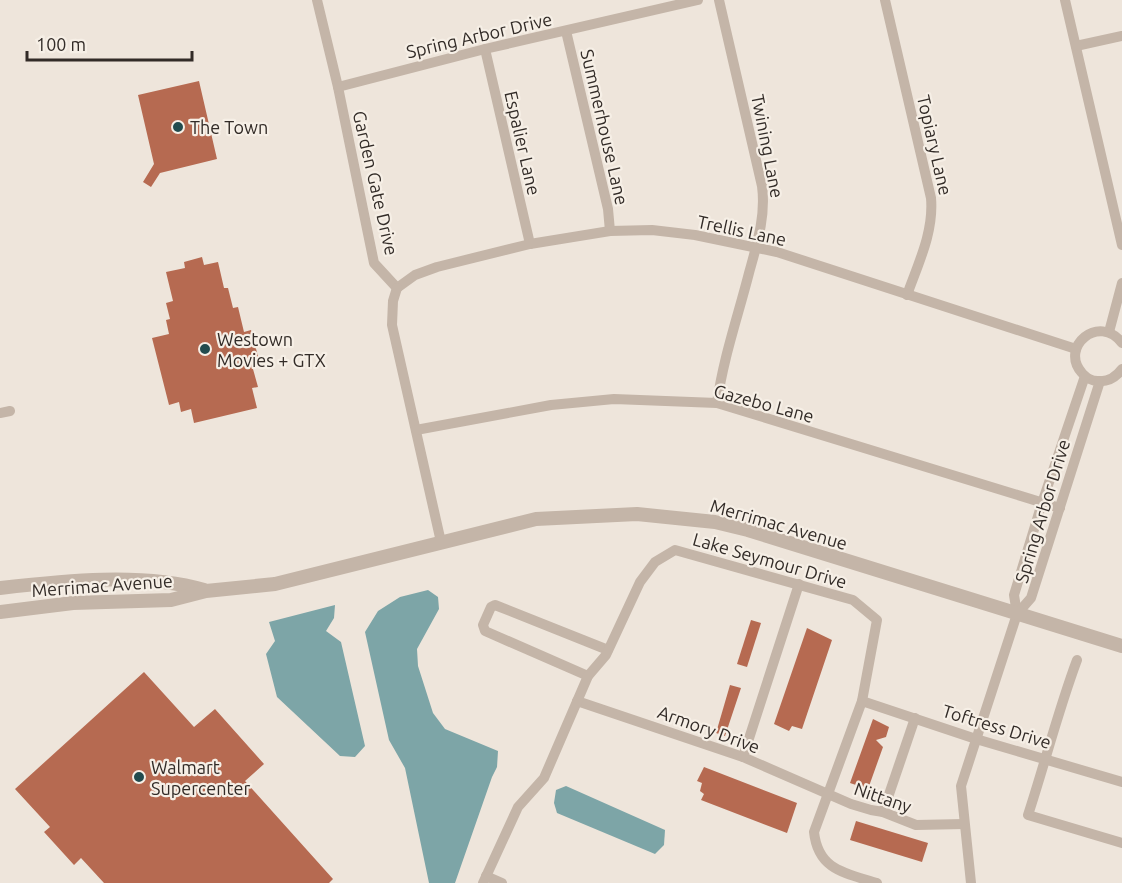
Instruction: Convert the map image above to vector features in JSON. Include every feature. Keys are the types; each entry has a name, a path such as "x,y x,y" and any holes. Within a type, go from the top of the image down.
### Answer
{"street":[{"name":"Garden Gate Drive","path":"316,0 338,87 374,263 397,288"},
{"name":"Spring Arbor Drive","path":"338,87 485,49 566,31 654,6 698,0"},
{"name":"Twining Lane","path":"717,404 720,379 756,249 765,203 720,0"},
{"name":"Topiary Lane","path":"885,0 931,198 932,211 931,226 907,295"},
{"path":"1065,0 1118,209 1122,245"},
{"name":"Summerhouse Lane","path":"566,31 608,209 610,231"},
{"path":"1076,46 1122,36"},
{"name":"Espalier Lane","path":"485,49 530,244"},
{"name":"Trellis Lane","path":"397,288 415,275 436,267 530,244 610,231 652,230 777,252 1076,349"},
{"path":"1109,332 1122,283"},
{"path":"397,288 393,301 392,325 441,542"},
{"path":"1122,343 1109,332 1093,332 1080,341 1076,349 1076,364 1085,376 1100,381 1113,378 1122,369"},
{"name":"Spring Arbor Drive","path":"1017,614 1014,595 1085,376"},
{"name":"Spring Arbor Drive","path":"1017,614 1031,598 1100,381"},
{"name":"Gazebo Lane","path":"416,430 551,405 614,399 717,404 1060,508"},
{"name":"Merrimac Avenue","path":"0,612 73,603 171,600 206,591 275,584 536,519 638,514 715,522 748,530 1122,646"},
{"name":"Lake Seymour Drive","path":"485,880 518,807 544,778 588,676 608,650 640,582 655,562 675,550 853,600 877,620 862,701 814,832 815,844 820,855 836,870 877,883"},
{"name":"Merrimac Avenue","path":"0,588 103,580 181,583 206,591"},
{"path":"743,757 799,584"},
{"path":"588,676 485,631 483,625 491,607 495,605 608,650"},
{"path":"971,883 961,786 1017,614"},
{"path":"1077,660 1060,706 1028,815 1122,843"},
{"name":"Armory Drive","path":"577,701 743,757 828,795"},
{"name":"Toftress Drive","path":"862,701 976,739 1122,782"},
{"path":"883,812 915,718"},
{"name":"Nittany","path":"828,795 916,825 964,824"},
{"path":"485,880 502,883"}],"water":[{"path":"428,590 438,597 439,609 417,649 418,666 433,713 445,729 498,751 497,767 455,883 429,883 405,768 389,740 365,632 378,611 400,597"},
{"path":"335,605 334,618 326,631 341,642 365,746 355,757 340,756 277,697 266,654 275,641 269,622"},
{"path":"566,786 665,830 664,845 655,854 557,813 554,803 556,790"}],"building":[{"name":"The Town","path":"199,81 217,159 160,173 151,187 143,182 154,164 138,95"},
{"name":"Westown Movies + GTX","path":"202,257 204,265 218,262 224,288 228,288 233,308 238,307 244,332 251,330 259,360 251,362 258,387 252,388 257,408 194,423 191,409 181,412 179,402 169,405 152,338 169,334 166,320 170,319 166,303 173,301 166,272 185,268 184,262"},
{"path":"751,620 761,623 747,667 737,664"},
{"path":"807,628 832,640 802,729 792,726 789,731 774,724"},
{"name":"Walmart Supercenter","path":"144,672 194,727 215,709 264,764 245,781 333,879 329,883 104,883 81,858 74,865 44,832 50,827 15,789"},
{"path":"730,685 741,688 725,736 716,733"},
{"path":"873,719 889,727 886,737 876,740 883,747 868,789 850,783"},
{"path":"704,767 797,803 787,833 701,800 704,794 700,791 702,783 697,781"},
{"path":"856,821 928,843 922,862 850,840"}],"place":[{"name":"The Town","path":"178,127"},
{"name":"Westown Movies + GTX","path":"205,349"},
{"name":"Walmart Supercenter","path":"139,777"}]}
